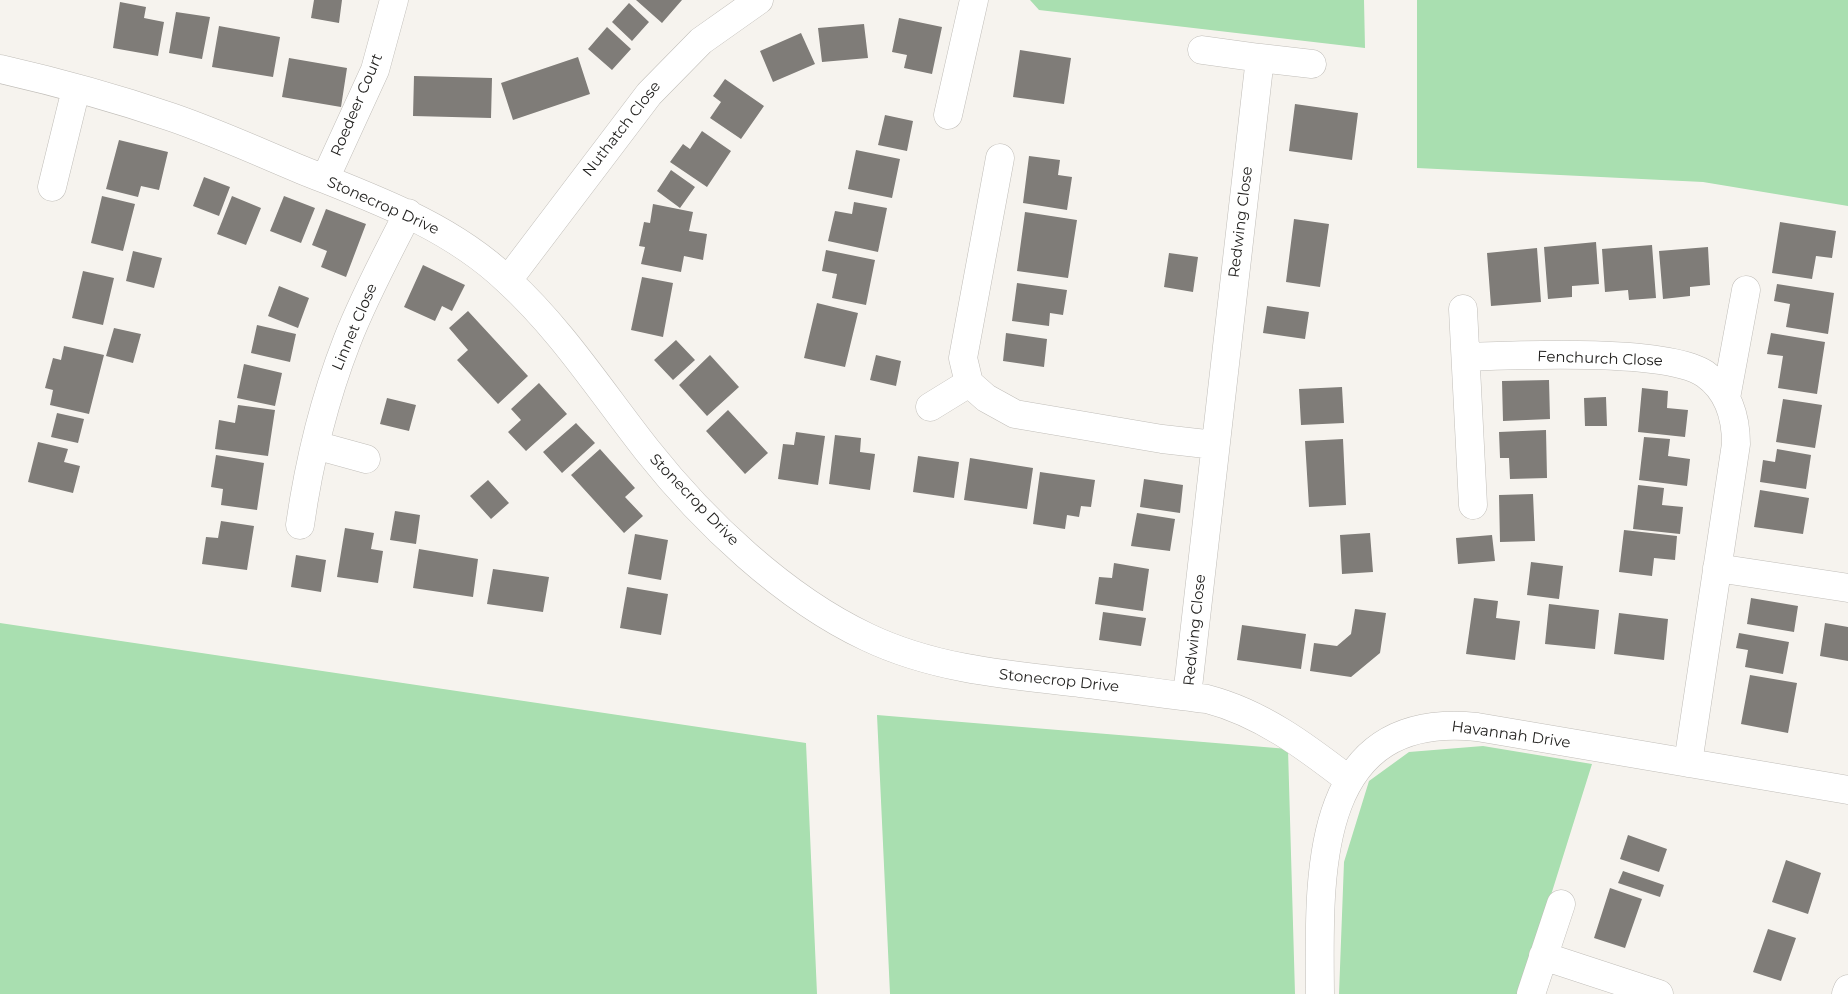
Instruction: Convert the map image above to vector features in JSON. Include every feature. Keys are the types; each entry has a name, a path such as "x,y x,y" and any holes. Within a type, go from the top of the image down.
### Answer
{"street":[{"name":"Roedeer Court","path":"325,180 375,70 394,0"},
{"name":"Nuthatch Close","path":"508,280 649,94 701,41 759,0"},
{"path":"948,115 969,1"},
{"path":"1202,50 1312,64"},
{"name":"Redwing Close","path":"1187,696 1260,58"},
{"name":"Stonecrop Drive","path":"0,69 173,117 408,213 462,244 508,280 532,304 686,496 742,550 782,583 822,612 873,640 900,651 940,663 987,673 1187,696 1230,705 1254,716 1315,754 1349,780"},
{"path":"52,187 76,89"},
{"path":"1000,158 963,358 970,383 986,398 1015,414 1162,439 1216,445"},
{"name":"Linnet Close","path":"300,525 307,474 326,400 346,341 408,213"},
{"path":"1726,398 1746,290"},
{"path":"1463,309 1467,357 1473,505"},
{"name":"Fenchurch Close","path":"1467,357 1578,356 1675,362 1704,373 1715,382 1726,398 1734,421 1736,444 1688,763"},
{"path":"930,407 970,383"},
{"path":"315,445 366,459"},
{"path":"1717,568 1848,588"},
{"name":"Havannah Drive","path":"1320,994 1320,912 1323,873 1338,803 1359,764 1373,750 1412,730 1441,725 1477,727 1848,790"},
{"path":"1531,994 1561,904"},
{"path":"1543,956 1659,994"},
{"path":"1846,994 1848,989"}],"green space":[{"path":"1030,0 1364,0 1365,48 1039,10"},
{"path":"1417,0 1848,0 1848,206 1703,182 1417,168"},
{"path":"0,623 806,743 817,994 0,994"},
{"path":"877,715 1288,749 1295,994 890,994"},
{"path":"1483,746 1592,764 1520,994 1339,994 1344,862 1369,781 1409,752"}],"building":[{"path":"314,0 342,0 339,23 311,18"},
{"path":"636,0 682,0 662,23"},
{"path":"120,2 146,7 144,18 164,22 158,56 113,48"},
{"path":"629,3 649,22 632,41 612,22"},
{"path":"176,12 210,17 202,59 169,53"},
{"path":"899,18 942,27 932,74 904,68 907,55 892,52"},
{"path":"864,24 868,58 822,62 818,28"},
{"path":"219,26 280,37 273,77 212,67"},
{"path":"607,27 631,49 612,70 588,49"},
{"path":"801,33 815,64 773,82 760,51"},
{"path":"1020,50 1071,58 1064,104 1013,97"},
{"path":"578,57 590,94 513,120 501,83"},
{"path":"289,58 347,68 341,107 282,97"},
{"path":"414,76 492,78 491,118 413,116"},
{"path":"725,79 764,106 741,139 710,118 721,102 713,96"},
{"path":"1295,104 1358,113 1352,160 1289,151"},
{"path":"885,115 913,121 907,151 878,145"},
{"path":"702,131 731,151 707,187 670,162 683,144 690,149"},
{"path":"119,140 168,152 159,190 141,186 138,197 106,189"},
{"path":"856,150 900,159 892,198 848,189"},
{"path":"1029,156 1060,160 1058,175 1072,177 1067,210 1023,203"},
{"path":"671,170 695,187 680,208 657,191"},
{"path":"204,177 230,187 219,216 193,206"},
{"path":"102,196 135,204 123,251 91,243"},
{"path":"232,196 261,208 246,245 217,234"},
{"path":"284,196 315,208 301,243 270,231"},
{"path":"854,202 887,208 878,252 828,241 835,211 852,214"},
{"path":"653,204 693,212 689,231 707,234 703,260 684,256 681,272 641,264 645,247 639,246 644,222 650,223"},
{"path":"326,209 366,224 346,277 321,267 327,251 312,245"},
{"path":"1025,212 1077,220 1068,278 1017,271"},
{"path":"1294,219 1329,224 1320,287 1286,282"},
{"path":"1780,222 1836,231 1832,258 1816,256 1812,279 1772,273"},
{"path":"1596,242 1599,284 1572,286 1572,297 1548,299 1544,247"},
{"path":"1652,245 1656,298 1629,300 1628,290 1605,292 1602,249"},
{"path":"1708,247 1710,285 1690,287 1690,296 1663,299 1659,251"},
{"path":"1537,248 1541,302 1491,306 1487,253"},
{"path":"826,250 875,260 866,305 832,298 837,274 822,271"},
{"path":"133,251 162,258 154,288 126,281"},
{"path":"1169,253 1198,257 1193,292 1164,287"},
{"path":"423,265 465,285 452,311 442,306 435,321 404,307"},
{"path":"83,271 114,278 103,325 72,318"},
{"path":"642,277 673,283 663,337 631,330"},
{"path":"1017,283 1067,290 1063,315 1050,313 1049,326 1012,321"},
{"path":"1777,284 1834,293 1828,334 1786,327 1790,304 1774,301"},
{"path":"279,286 309,298 298,328 268,316"},
{"path":"817,303 858,313 845,367 804,358"},
{"path":"1267,306 1309,312 1305,339 1263,333"},
{"path":"468,311 528,376 498,404 457,360 468,350 449,328"},
{"path":"257,325 296,334 290,362 251,353"},
{"path":"114,328 141,334 133,363 106,356"},
{"path":"1006,333 1047,339 1044,367 1003,361"},
{"path":"1771,333 1825,342 1817,394 1778,388 1783,356 1767,354"},
{"path":"676,340 695,360 673,380 654,360"},
{"path":"64,346 104,355 89,414 50,405 53,390 45,388 53,358 61,360"},
{"path":"710,355 739,387 707,416 679,385"},
{"path":"876,355 901,361 896,386 870,380"},
{"path":"244,364 282,373 275,406 237,398"},
{"path":"1549,380 1550,419 1503,421 1502,381"},
{"path":"539,383 567,414 526,451 508,432 521,420 511,409"},
{"path":"1342,387 1344,423 1301,425 1299,389"},
{"path":"1642,388 1668,391 1667,408 1688,410 1685,437 1638,432"},
{"path":"1606,397 1607,426 1585,426 1584,398"},
{"path":"387,398 416,405 409,431 380,424"},
{"path":"1783,399 1822,405 1815,448 1776,442"},
{"path":"238,405 275,410 268,456 215,449 219,420 235,423"},
{"path":"728,410 768,453 745,474 706,431"},
{"path":"57,413 84,419 78,443 51,437"},
{"path":"576,423 595,443 562,473 543,452"},
{"path":"1546,430 1547,478 1510,479 1509,458 1500,458 1499,432"},
{"path":"796,432 825,436 818,485 778,479 783,444 794,445"},
{"path":"835,435 861,438 860,452 875,454 870,490 829,484"},
{"path":"1644,437 1670,439 1668,456 1690,459 1687,486 1639,480"},
{"path":"1343,439 1346,505 1309,507 1305,441"},
{"path":"38,442 68,449 64,462 80,466 73,493 28,482"},
{"path":"600,449 635,488 625,497 643,516 624,533 571,475"},
{"path":"1777,449 1811,455 1806,489 1760,482 1763,460 1775,462"},
{"path":"216,455 264,463 257,510 221,505 223,489 211,487"},
{"path":"918,456 959,462 954,498 913,492"},
{"path":"970,458 1033,468 1027,509 964,500"},
{"path":"1040,472 1095,480 1091,507 1081,506 1079,517 1067,515 1065,529 1033,524"},
{"path":"1144,479 1183,485 1180,513 1140,507"},
{"path":"488,480 509,503 491,519 470,496"},
{"path":"1638,485 1664,488 1662,505 1683,507 1680,534 1633,529"},
{"path":"1760,490 1809,498 1803,534 1754,527"},
{"path":"1533,494 1535,541 1500,542 1499,495"},
{"path":"395,511 420,515 416,544 390,540"},
{"path":"1137,513 1175,519 1170,551 1131,546"},
{"path":"221,521 254,526 247,570 202,564 206,537 218,538"},
{"path":"345,528 374,533 371,549 383,551 378,583 337,577"},
{"path":"1624,530 1677,536 1675,560 1654,558 1652,576 1619,572"},
{"path":"1370,533 1373,572 1342,574 1340,535"},
{"path":"635,534 668,540 661,580 628,574"},
{"path":"1492,535 1495,561 1458,564 1456,538"},
{"path":"419,549 478,559 473,597 413,588"},
{"path":"296,555 326,560 321,592 291,587"},
{"path":"1531,562 1563,566 1559,599 1527,595"},
{"path":"1114,563 1149,569 1143,611 1095,604 1099,577 1112,578"},
{"path":"493,569 549,577 543,612 487,604"},
{"path":"627,587 668,594 661,635 620,628"},
{"path":"1474,598 1498,601 1496,618 1520,621 1515,660 1466,654"},
{"path":"1751,598 1798,606 1794,632 1747,624"},
{"path":"1549,604 1599,610 1595,649 1545,644"},
{"path":"1355,609 1386,613 1380,653 1351,677 1310,671 1314,643 1337,646 1351,634"},
{"path":"1103,612 1146,618 1141,646 1099,640"},
{"path":"1619,613 1668,619 1664,660 1614,654"},
{"path":"1825,623 1848,627 1848,661 1820,656"},
{"path":"1242,625 1306,634 1301,669 1237,660"},
{"path":"1739,633 1789,642 1783,674 1745,667 1748,650 1736,648"},
{"path":"1750,675 1797,683 1788,733 1741,724"},
{"path":"1628,835 1667,849 1659,872 1620,859"},
{"path":"1786,860 1821,873 1808,914 1772,902"},
{"path":"1623,871 1664,885 1660,897 1618,883"},
{"path":"1610,888 1642,899 1625,948 1594,938"},
{"path":"1768,929 1796,938 1781,981 1753,972"}]}
